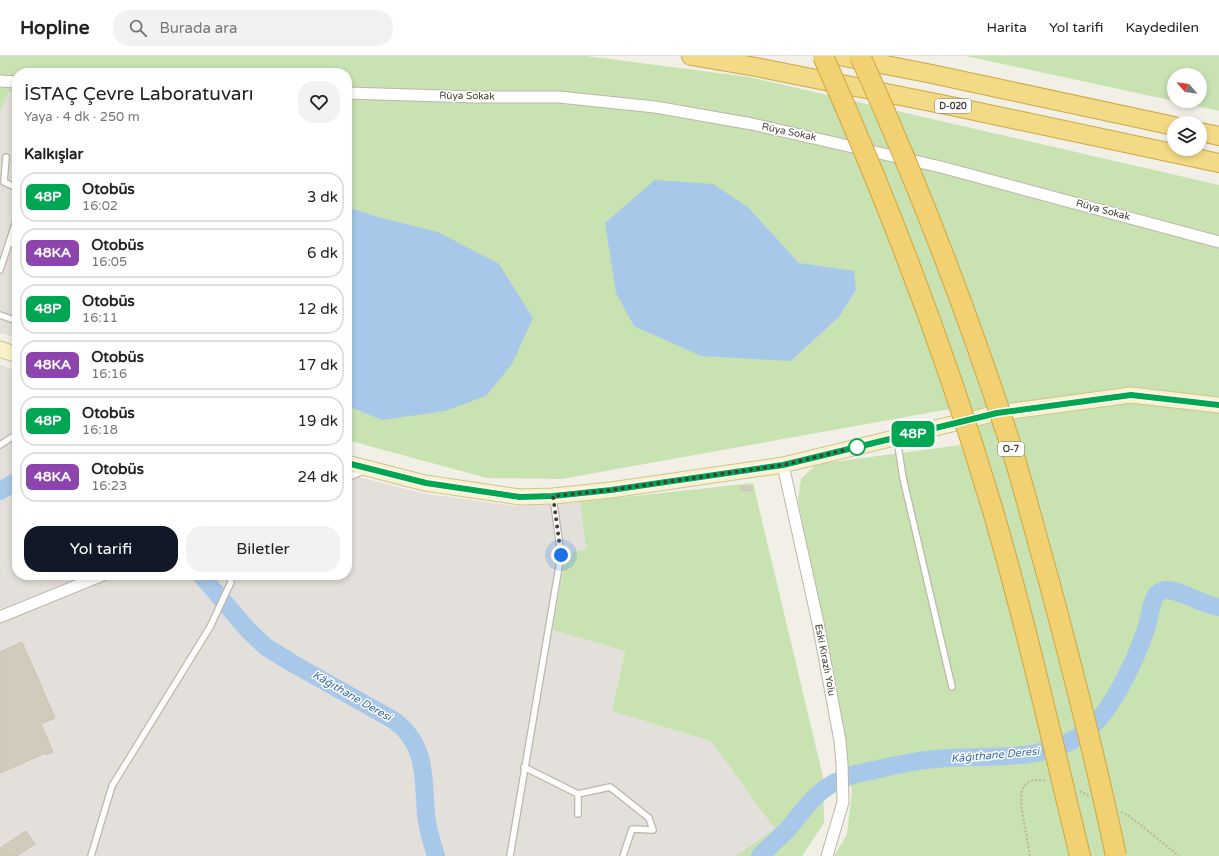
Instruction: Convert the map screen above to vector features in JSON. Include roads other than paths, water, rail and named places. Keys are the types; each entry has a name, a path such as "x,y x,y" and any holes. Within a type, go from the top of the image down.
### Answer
{"highway":[{"name":"D-020","path":"691,56 756,67 951,106 1219,163"},
{"path":"823,56 857,134 913,273 948,371 993,512 1040,686 1080,856"},
{"path":"839,56 927,73 1167,124"},
{"name":"O-7","path":"860,56 880,100 927,214 982,361 1011,447 1070,660 1103,792 1116,856"},
{"path":"1207,133 1219,136"},
{"path":"1097,137 1117,147 1139,155 1167,163 1219,173"},
{"path":"1067,802 1067,856"}],"main road":[{"path":"0,349 12,353"},
{"path":"352,464 426,483 520,497 553,496 611,490 783,465 997,413 1131,395 1219,404"}],"street":[{"path":"0,81 12,82"},
{"name":"Rüya Sokak","path":"352,93 474,97 559,97 655,108 744,122 811,136 941,167 1219,242"},
{"name":"Eski Kirazlı Yolu","path":"783,465 818,623 840,741 843,802 827,856"},
{"path":"352,473 364,468"},
{"path":"0,617 91,580"}],"lane":[{"path":"6,157 4,182 12,186"},
{"path":"0,270 12,234"},
{"path":"0,315 12,319"},
{"path":"0,445 12,437"},
{"path":"897,438 903,478 952,687"},
{"path":"510,856 561,555 553,496"},
{"path":"91,856 112,786 210,627 231,582 230,580"},
{"path":"524,767 578,794 610,787 649,818 653,830 632,829 623,856"},
{"path":"578,794 578,814"}],"water":[{"path":"655,180 713,184 749,208 799,263 854,271 856,290 839,317 791,361 701,356 634,326 616,293 605,223"},
{"path":"352,208 378,217 438,232 499,264 533,318 512,364 486,396 445,411 382,420 352,408"}],"waterway":[{"name":"Kâğıthane Deresi","path":"0,491 12,484"},
{"name":"Kâğıthane Deresi","path":"205,580 248,630 266,647 395,721 405,731 413,741 421,763 427,820 436,856"},
{"name":"Kâğıthane Deresi","path":"760,856 788,829 817,795 832,784 848,776 930,759 1023,755 1058,747 1074,739 1090,728 1099,719 1116,695 1136,654 1146,629 1151,608 1158,593 1165,590 1171,590 1212,606 1219,607"}]}
